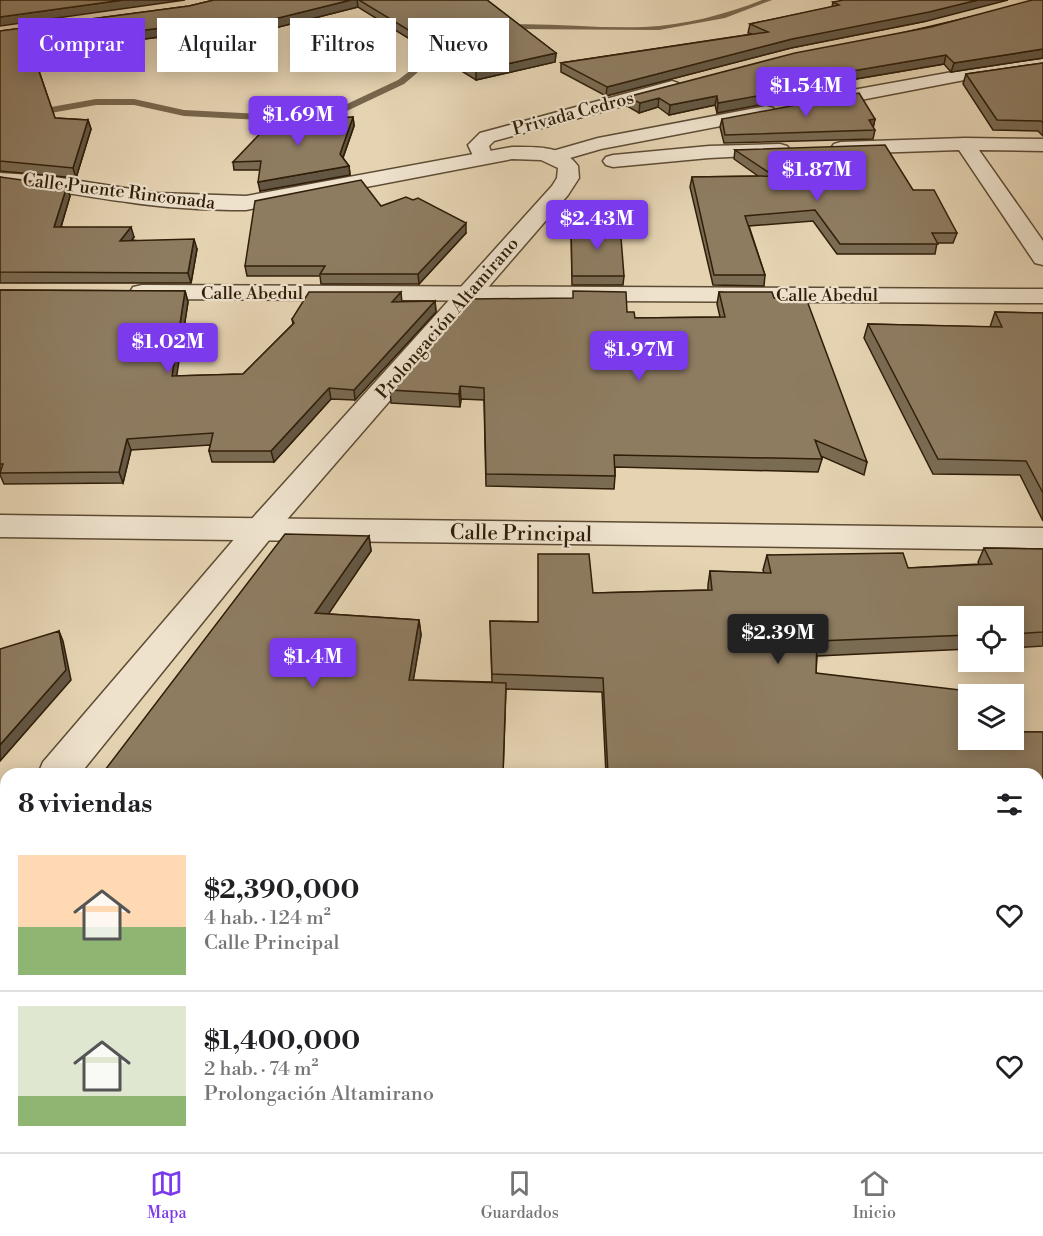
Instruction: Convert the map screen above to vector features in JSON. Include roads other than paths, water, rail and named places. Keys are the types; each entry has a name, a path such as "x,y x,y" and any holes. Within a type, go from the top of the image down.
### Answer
{"street":[{"path":"562,161 598,144 980,72 1043,64"},
{"name":"Privada Cedros","path":"483,158 478,145 487,137 687,83"},
{"path":"825,148 965,144 1043,145"},
{"path":"965,144 1043,258"},
{"name":"Calle Puente Rinconada","path":"0,179 32,179 126,195 203,204 246,203 374,181 483,158 536,153 562,161 802,149"},
{"name":"Prolongación Altamirano","path":"62,768 259,531 560,190 568,178 562,161"},
{"name":"Calle Abedul","path":"118,292 1043,296"},
{"name":"Calle Principal","path":"0,526 1043,539"}],"waterway":[{"path":"509,27 659,28 707,20 768,0"},
{"path":"0,119 96,102 134,102 184,113 281,118 332,115 401,82 413,72"}]}
